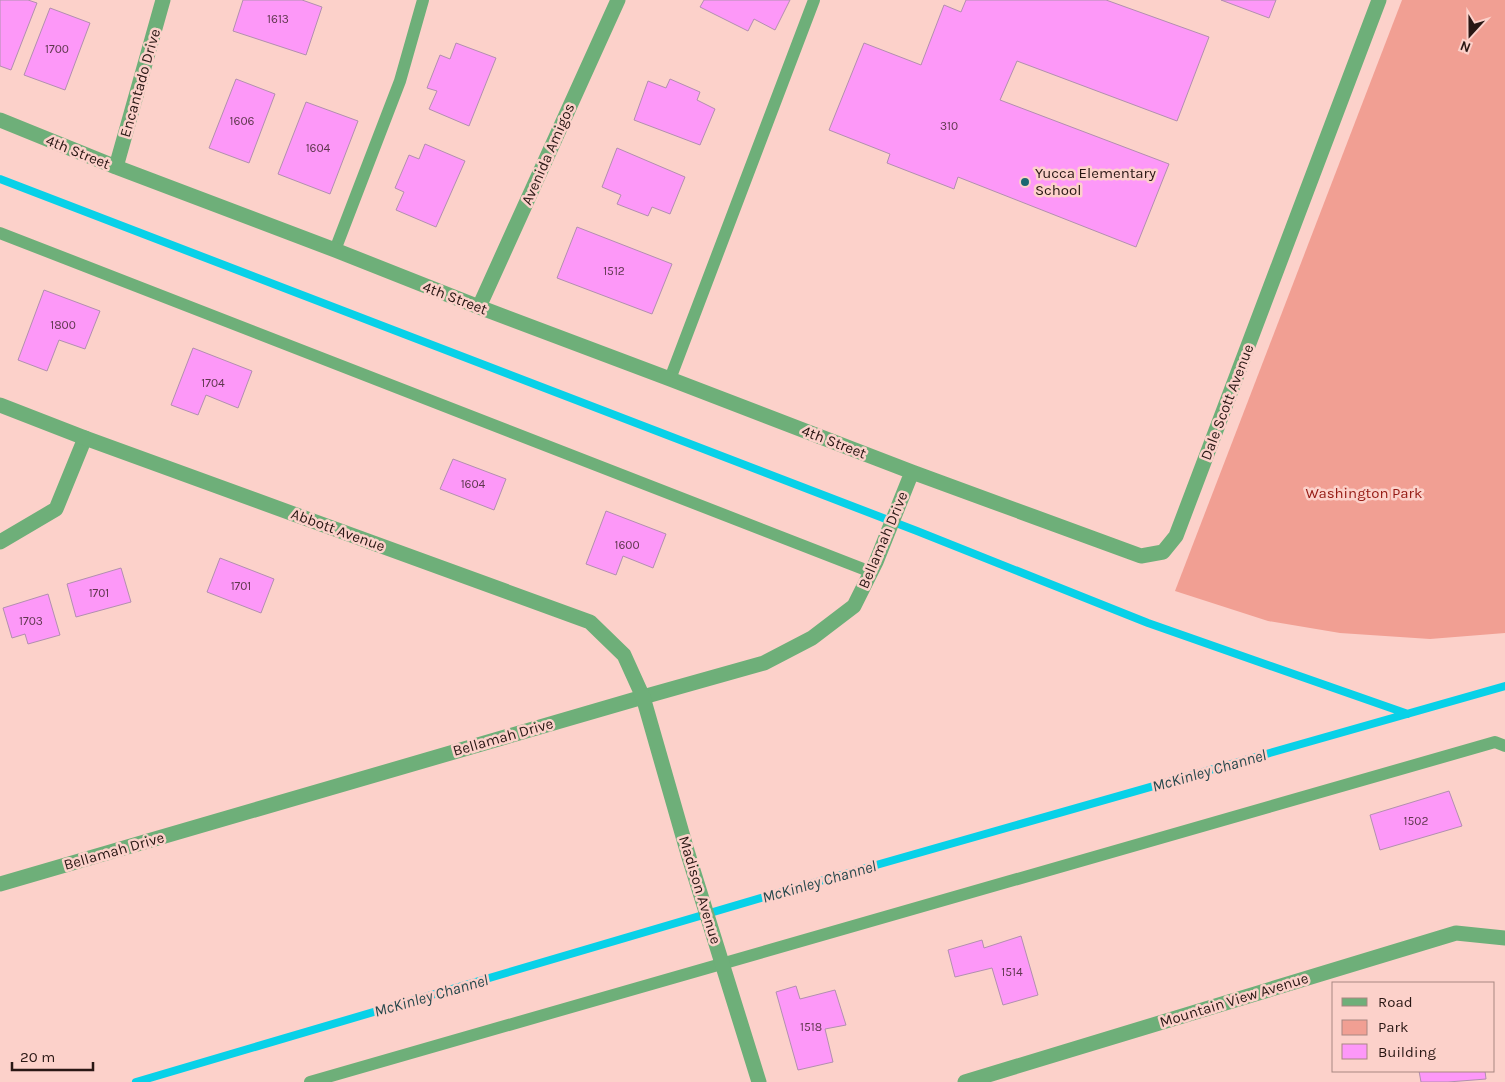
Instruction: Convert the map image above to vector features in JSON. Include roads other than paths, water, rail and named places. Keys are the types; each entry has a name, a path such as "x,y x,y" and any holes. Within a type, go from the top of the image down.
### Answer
{"street":[{"name":"Encantado Drive","path":"116,167 163,0"},
{"name":"Avenida Amigos","path":"478,307 618,0"},
{"name":"Dale Scott Avenue","path":"912,472 1141,556 1163,552 1176,536 1379,0"},
{"name":"4th Street","path":"0,120 116,167 335,250 478,307 912,472"},
{"name":"Abbott Avenue","path":"0,404 85,438 590,622 624,655 644,697"},
{"path":"0,542 56,508 85,438"},
{"name":"Bellamah Drive","path":"0,884 764,663 812,638 854,606 874,567 912,472"},
{"name":"Madison Avenue","path":"644,697 688,854 759,1082"},
{"name":"Mountain View Avenue","path":"965,1082 1456,933 1505,938"}],"lane":[{"path":"335,250 400,81 424,0"},
{"path":"670,379 814,0"},
{"path":"0,233 874,567"},
{"path":"310,1082 1495,742 1505,746"}],"waterway":[{"path":"0,179 917,531 1148,623 1408,714"},
{"name":"McKinley Channel","path":"136,1082 764,897 1505,686"}],"place":[{"name":"Yucca Elementary School","path":"1025,182"}],"park label":[{"name":"Washington Park","path":"1364,493"}]}
